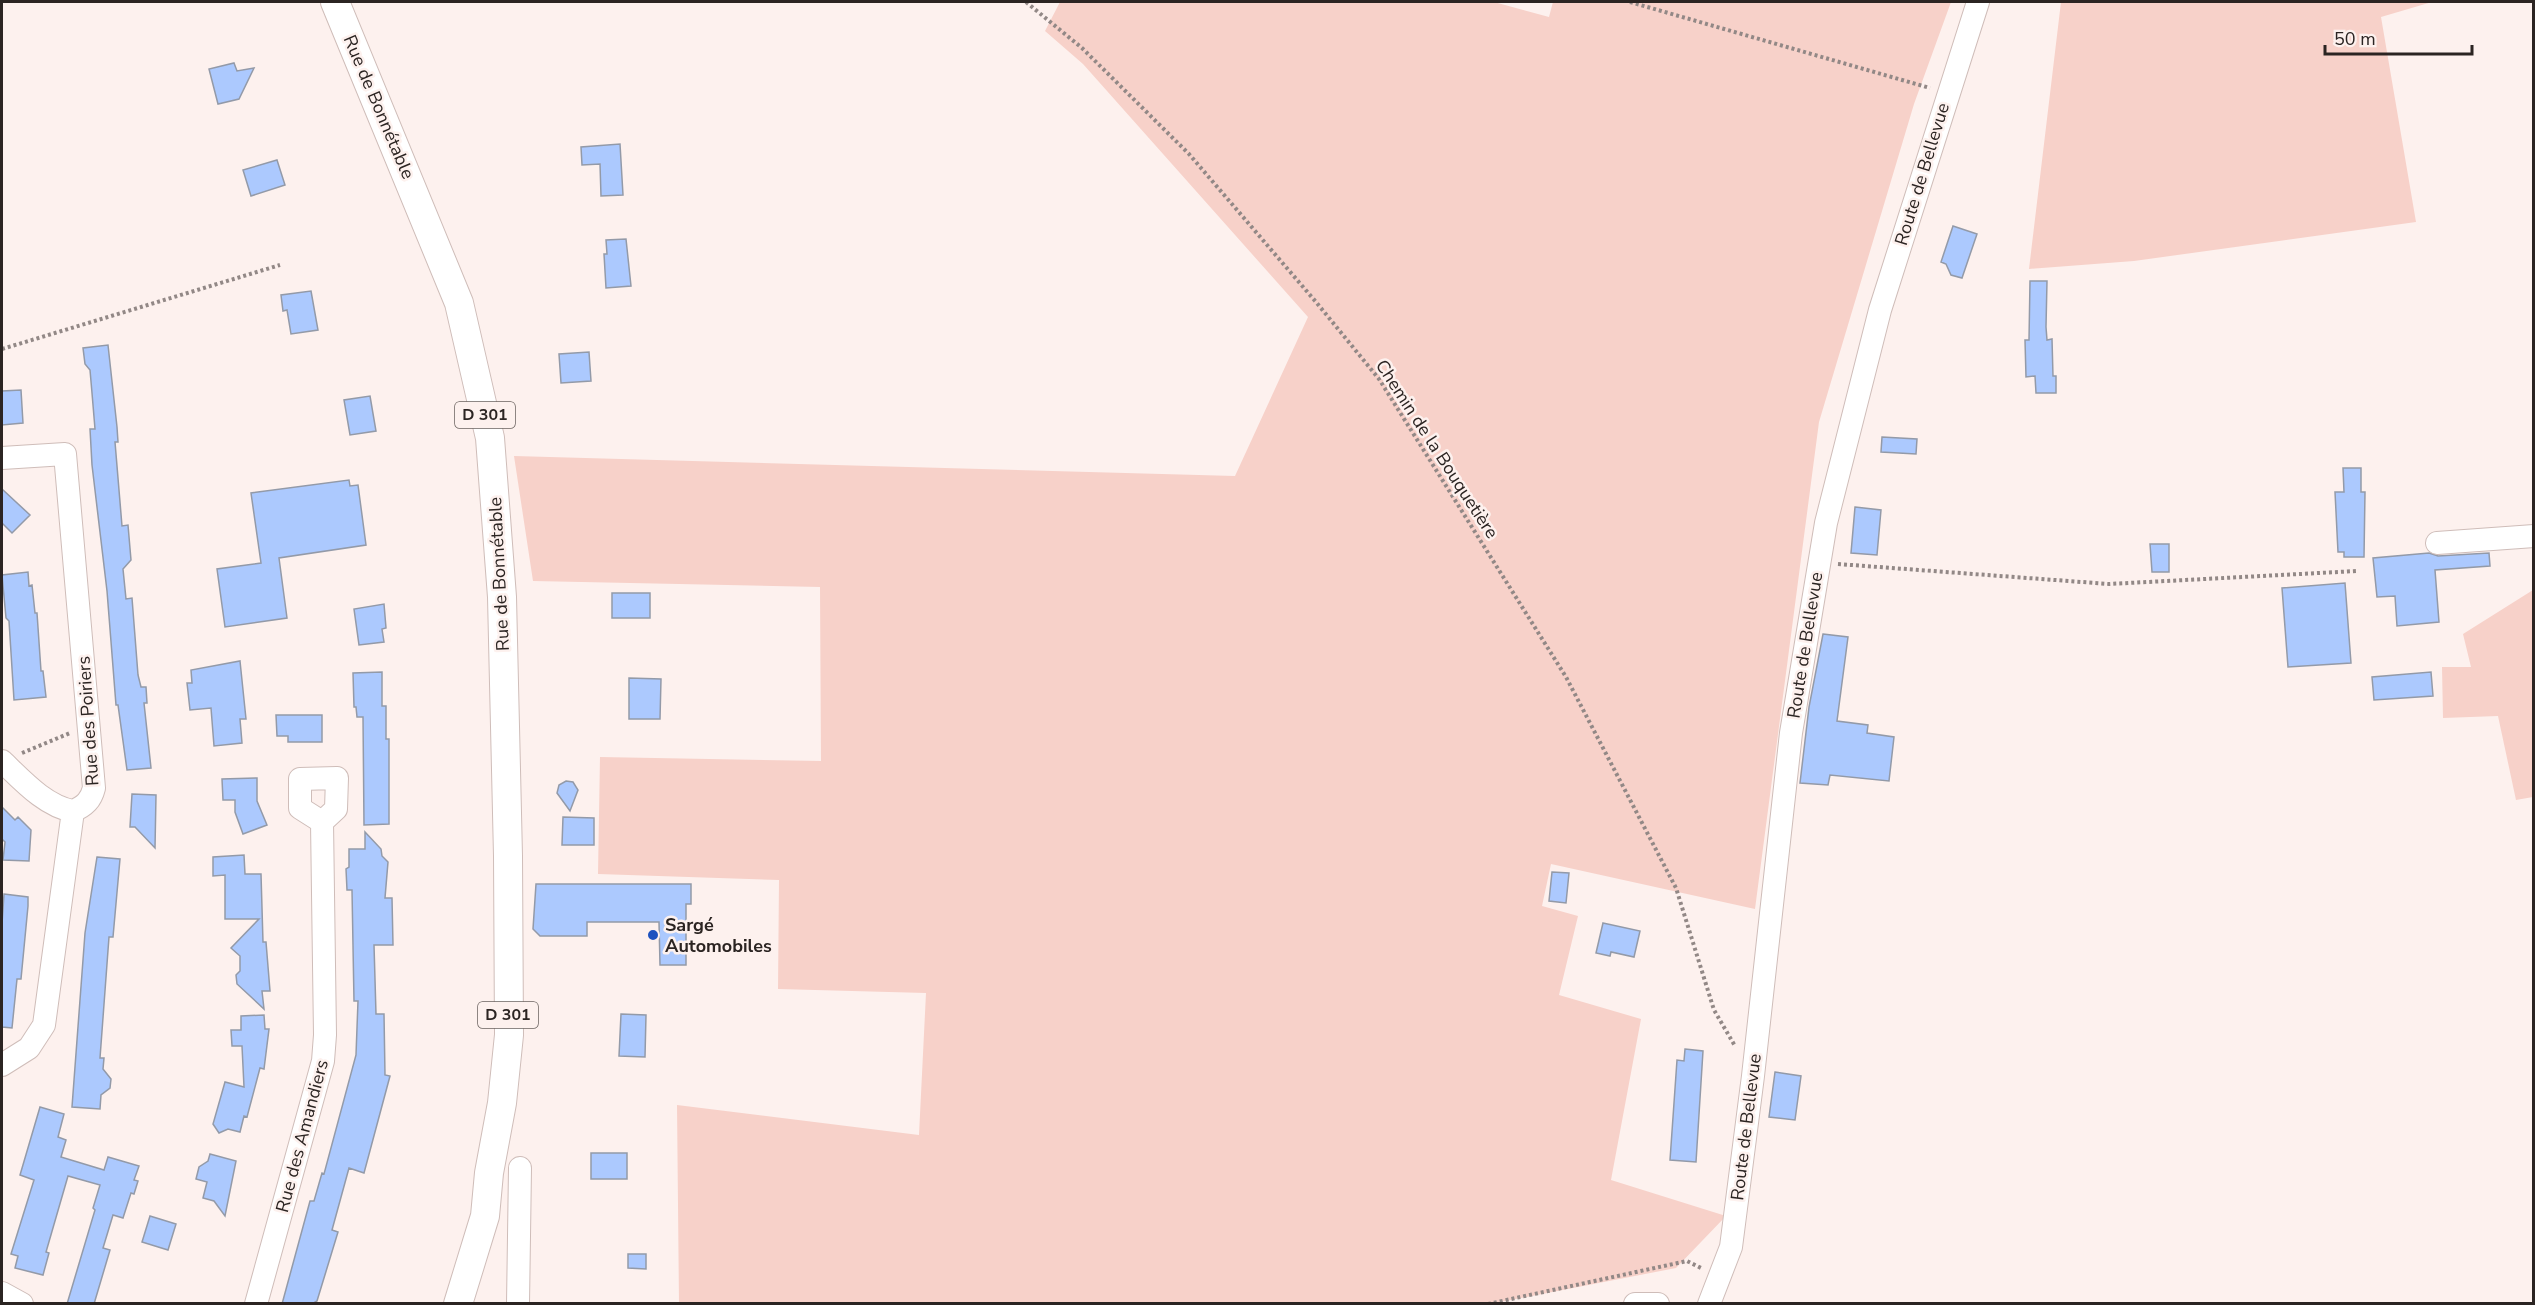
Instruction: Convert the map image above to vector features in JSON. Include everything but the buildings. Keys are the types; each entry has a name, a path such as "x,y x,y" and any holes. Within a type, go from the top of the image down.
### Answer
{"main road":[{"name":"Rue de Bonnétable","path":"335,2 459,303 490,438 502,597 508,856 508,1035 502,1103 489,1173"},
{"name":"D 301","path":"442,1304 489,1173"},
{"name":"D 301","path":"458,1304 485,1216 489,1173"}],"street":[{"name":"Route de Bellevue","path":"1709,1304 1731,1247 1753,1076 1791,733 1826,523 1880,310 1978,2"},
{"name":"Rue des Poiriers","path":"2,458 65,454 94,788 91,798 82,807 73,811 44,1025 29,1048 2,1065"},
{"path":"2438,543 2534,536"},
{"path":"2,762 39,795 60,808 73,811"},
{"name":"Rue des Amandiers","path":"256,1304 323,1061 325,1035 322,822"},
{"path":"518,1304 520,1168"},
{"path":"2,1293 22,1304"},
{"path":"1635,1304 1658,1304"}],"path":[{"name":"Chemin de la Bouquetière","path":"1026,2 1082,48 1189,154 1379,379 1566,677 1676,888 1714,1011 1753,1076"},
{"path":"1630,2 1948,93"},
{"path":"2,349 280,265"},
{"path":"1819,562 2109,584 2357,571"},
{"path":"2,762 90,724"},
{"path":"1488,1304 1687,1262 1720,1280"}],"shaded area":[{"path":"1060,2 1494,2 1549,17 1553,2 1951,2 1914,104 1819,422 1755,909 1551,864 1542,906 1578,916 1559,995 1641,1019 1611,1180 1726,1216 1676,1268 1490,1304 679,1303 677,1105 919,1135 926,993 778,989 779,880 598,874 600,757 821,761 820,587 533,581 514,456 1235,476 1308,317 1083,64 1045,31"},
{"path":"2061,2 2432,2 2381,17 2416,222 2134,261 2029,269"},
{"path":"2533,590 2533,797 2516,800 2498,716 2443,718 2442,667 2471,667 2463,634"}],"place":[{"name":"Sargé Automobiles","path":"653,935"}]}
